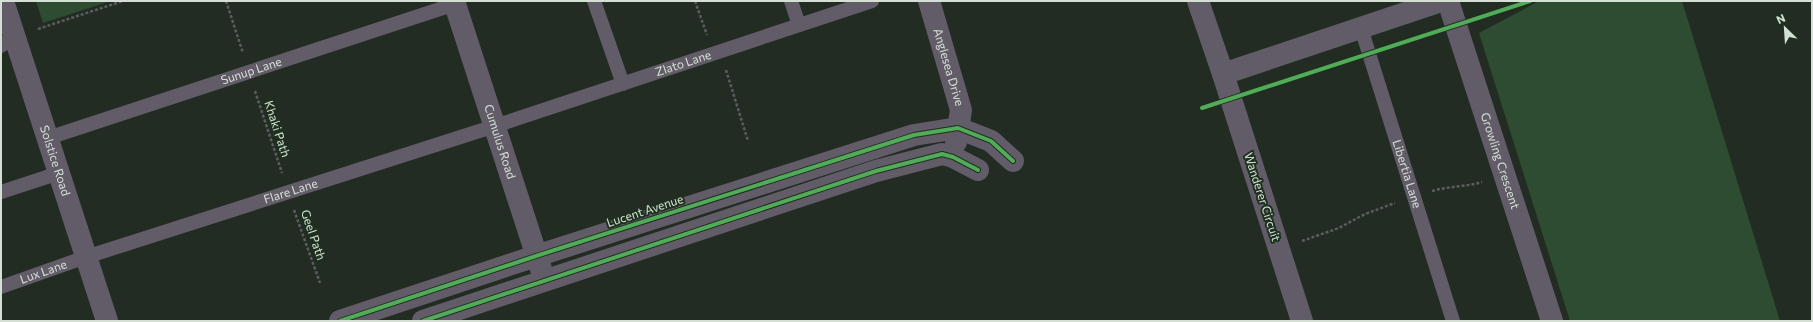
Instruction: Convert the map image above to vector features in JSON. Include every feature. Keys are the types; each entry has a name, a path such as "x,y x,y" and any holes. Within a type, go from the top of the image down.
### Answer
{"street":[{"name":"Solstice Road","path":"3,1 8,41 48,138 107,321"},
{"name":"Anglesea Drive","path":"929,1 961,110 953,157"},
{"name":"Wanderer Circuit","path":"1198,1 1223,74 1302,321"},
{"path":"1223,74 1441,1"},
{"name":"Growling Crescent","path":"1448,1 1552,321"},
{"name":"Cumulus Road","path":"455,3 545,282"},
{"path":"958,128 991,141 1013,161"},
{"name":"Lucent Avenue","path":"340,321 536,256 914,135 958,128"},
{"path":"423,321 545,282 876,171 942,154 953,157 978,170"}],"lane":[{"path":"594,1 623,84"},
{"path":"791,1 799,25"},
{"name":"Zlato Lane","path":"495,126 872,1"},
{"name":"Sunup Lane","path":"48,138 455,3"},
{"name":"Libertia Lane","path":"1361,28 1453,321"},
{"name":"Flare Lane","path":"86,257 495,126"},
{"path":"1,192 59,173"},
{"name":"Lux Lane","path":"1,287 86,257"}],"path":[{"path":"8,41 123,1"},
{"path":"695,1 713,53 724,63 748,141"},
{"path":"1278,248 1339,228 1365,214 1444,187 1472,185 1485,181"}],"green space":[{"path":"36,1 111,1 43,23"},
{"path":"1539,1 1682,1 1780,321 1570,321 1479,33"}],"cycle path":[{"path":"1202,108 1530,1"},
{"path":"340,321 536,256 914,135 958,128 991,141 1013,161"},
{"path":"423,321 876,171 942,154 953,157 978,170"}]}
